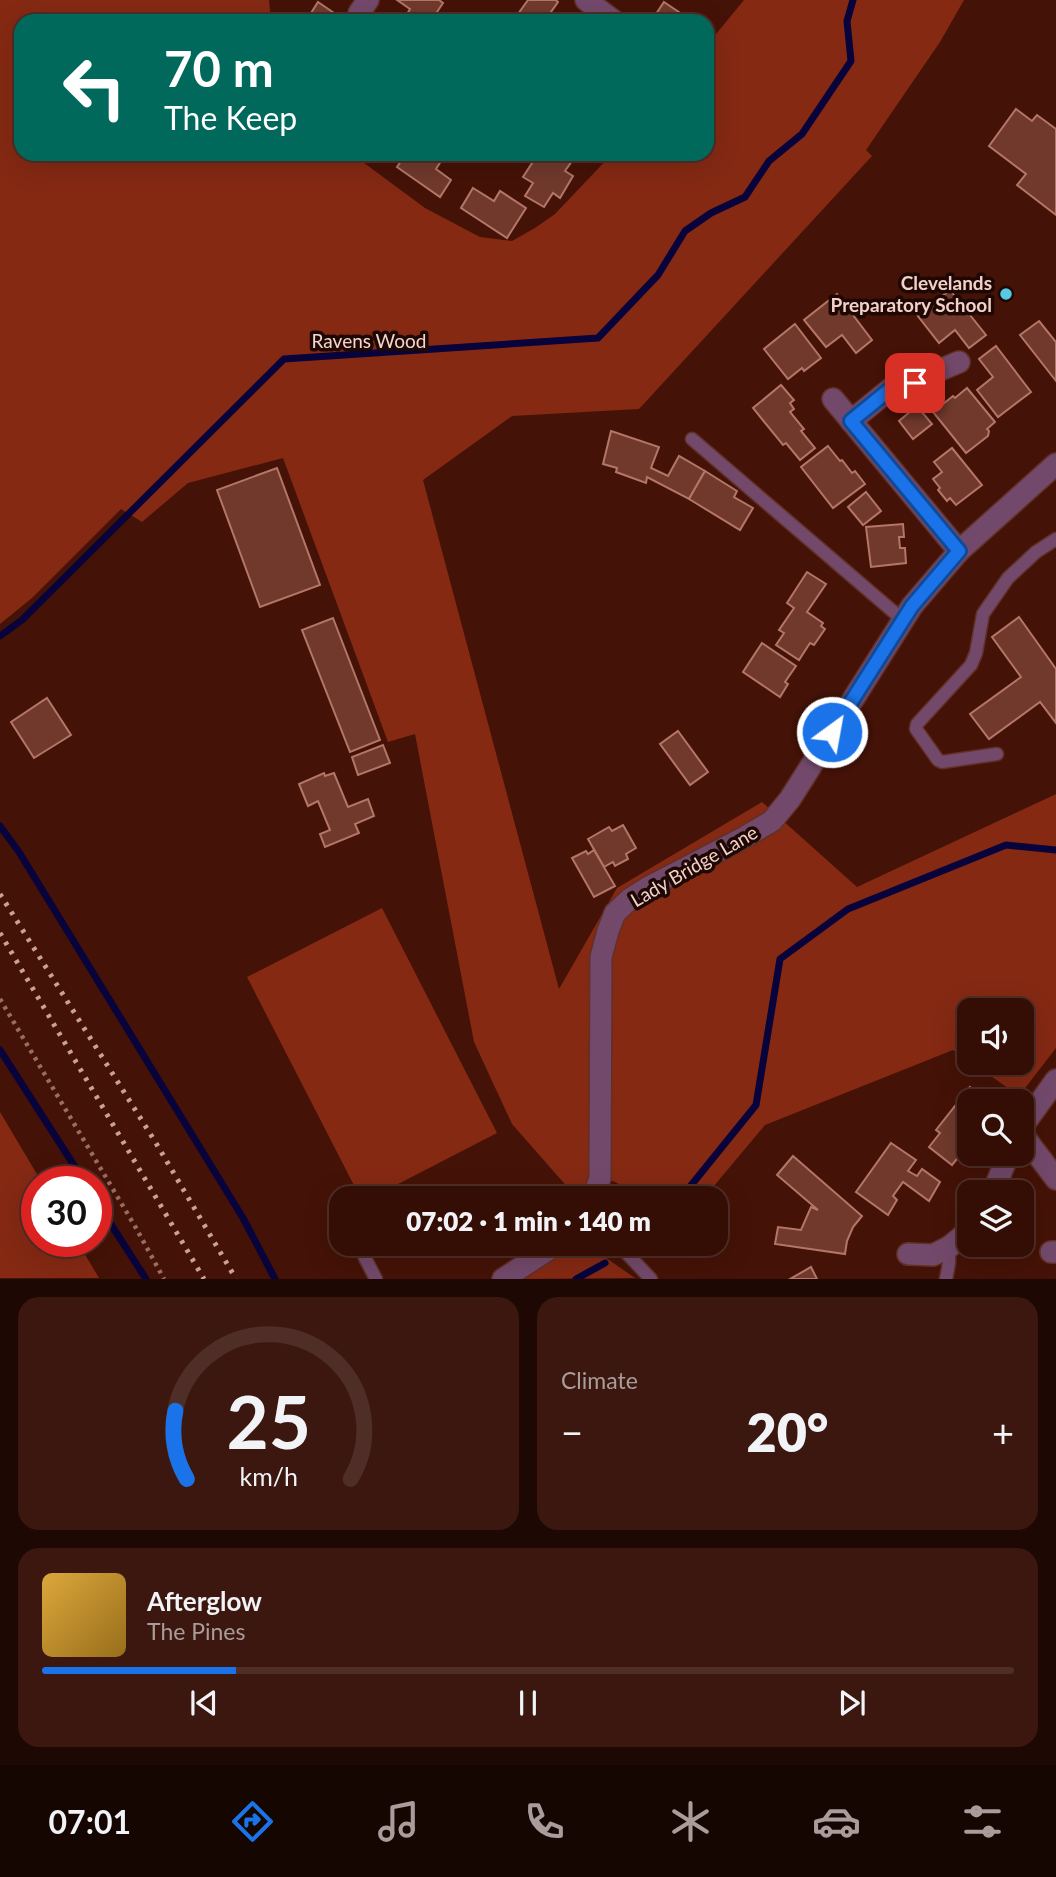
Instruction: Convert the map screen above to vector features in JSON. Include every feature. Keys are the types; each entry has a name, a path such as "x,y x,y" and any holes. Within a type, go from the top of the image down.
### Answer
{"street":[{"path":"851,421 894,386 921,381 959,362"},
{"path":"833,399 959,551"},
{"name":"Lady Bridge Lane","path":"597,1186 600,1178 601,957 615,914 649,887 772,821 790,799 912,606 959,551 1056,464"},
{"path":"1034,1110 1056,1080"},
{"path":"1034,1150 1056,1179"},
{"path":"908,1254 933,1255 957,1241"},
{"path":"503,1279 538,1256"}],"lane":[{"path":"692,439 903,620"},
{"path":"997,754 942,762 916,729 917,724 971,666 983,614 1008,578 1036,552 1056,539"},
{"path":"946,1279 949,1247"},
{"path":"629,1256 651,1279"},
{"path":"365,1258 376,1279"}],"path":[{"path":"0,999 164,1279"}],"green space":[{"name":"Ravens Wood","path":"0,0 269,0 270,14 14,14 14,161 361,161 425,208 480,237 512,241 555,214 605,161 714,161 714,36 744,0 964,0 940,42 866,150 872,156 639,409 512,416 423,480 559,989 617,888 762,802 857,887 1056,794 1056,1048 1024,1089 1009,1089 989,1075 1034,1075 1034,998 957,998 957,1053 953,1050 765,1125 714,1186 622,1186 613,1181 589,1186 566,1186 512,1124 474,1042 415,734 388,742 283,458 188,483 142,522 121,509 32,598 0,624"},
{"path":"382,908 497,1133 394,1186 354,1186 247,977"},
{"path":"0,1112 32,1166 21,1166 21,1257 87,1257 99,1278 0,1278"},
{"path":"555,1256 603,1256 635,1278 517,1279"}],"building":[{"path":"397,0 439,0 443,3 436,14 407,14 410,9"},
{"path":"528,0 558,2 550,14 518,14"},
{"path":"318,2 336,14 310,14"},
{"path":"664,2 682,14 656,14"},
{"path":"1016,109 1032,121 1037,115 1056,129 1056,215 1017,185 1026,174 989,146"},
{"path":"401,161 441,161 436,169 451,180 440,197 397,167"},
{"path":"533,161 572,161 565,171 573,176 560,198 553,193 544,207 525,196 533,183 523,177"},
{"path":"473,188 494,201 500,191 526,208 507,238 461,208"},
{"path":"950,290 986,335 969,348 955,330 939,343 917,315"},
{"path":"837,294 872,340 856,353 842,335 826,347 804,320"},
{"path":"1039,321 1056,342 1056,381 1020,335"},
{"path":"795,324 821,358 788,379 764,349"},
{"path":"996,346 1031,392 998,417 977,390 993,377 979,359"},
{"path":"781,385 794,400 790,403 794,409 790,412 815,448 800,460 786,443 783,445 753,408"},
{"path":"967,388 995,422 987,429 988,436 966,453 933,412"},
{"path":"917,406 932,424 913,439 899,421"},
{"path":"611,431 659,447 651,468 668,476 679,456 705,471 689,499 647,477 646,483 603,464"},
{"path":"828,446 865,484 833,508 801,467"},
{"path":"952,448 982,485 956,505 950,498 947,501 933,479 942,472 934,462"},
{"path":"277,468 320,585 260,607 217,490"},
{"path":"705,471 737,491 734,497 753,508 740,530 689,499"},
{"path":"866,492 881,511 863,525 848,507"},
{"path":"903,524 904,537 899,537 900,548 905,548 906,563 871,567 866,527"},
{"path":"807,572 826,584 807,612 823,623 821,626 825,629 814,645 810,643 799,660 776,645 784,633 779,630 794,608 787,603"},
{"path":"1019,617 1056,669 1056,723 1040,702 989,739 970,714 1021,677 992,637"},
{"path":"333,618 380,740 350,752 302,630"},
{"path":"762,643 796,666 785,682 788,684 780,697 743,672"},
{"path":"47,698 71,735 34,758 11,722"},
{"path":"678,731 708,772 690,785 660,744"},
{"path":"383,745 390,763 358,775 352,757"},
{"path":"324,773 325,776 334,773 348,807 368,799 374,816 355,824 359,833 325,847 320,834 330,830 318,801 308,806 299,784"},
{"path":"623,825 636,848 626,854 628,859 615,866 613,862 604,867 588,839 609,827 612,831"},
{"path":"594,850 615,886 594,897 572,858"},
{"path":"957,1103 957,1159 952,1165 929,1147 940,1133 936,1130"},
{"path":"891,1143 916,1160 908,1171 917,1176 922,1169 940,1182 929,1201 903,1182 893,1196 897,1200 888,1215 856,1192"},
{"path":"793,1156 862,1216 853,1227 845,1254 775,1244 778,1227 801,1230 811,1207 818,1210 777,1175"},
{"path":"811,1267 817,1279 790,1279"}],"waterway":[{"path":"0,636 22,620 284,359 598,338 658,275 685,231 711,213 745,197 769,161 802,134 851,61 847,21 853,0"},
{"path":"0,826 19,852 243,1218 275,1279"},
{"path":"691,1186 756,1105 780,959 848,909 1006,845 1056,850"},
{"path":"0,1050 74,1166"},
{"path":"112,1226 146,1279"},
{"path":"576,1279 605,1263"}],"railway":[{"path":"0,894 156,1143 236,1279"},
{"path":"0,933 204,1279"}],"place":[{"name":"Clevelands Preparatory School","path":"1006,294"}],"route":[{"path":"832,732 912,606 959,551 851,421 894,386 915,383"}]}
